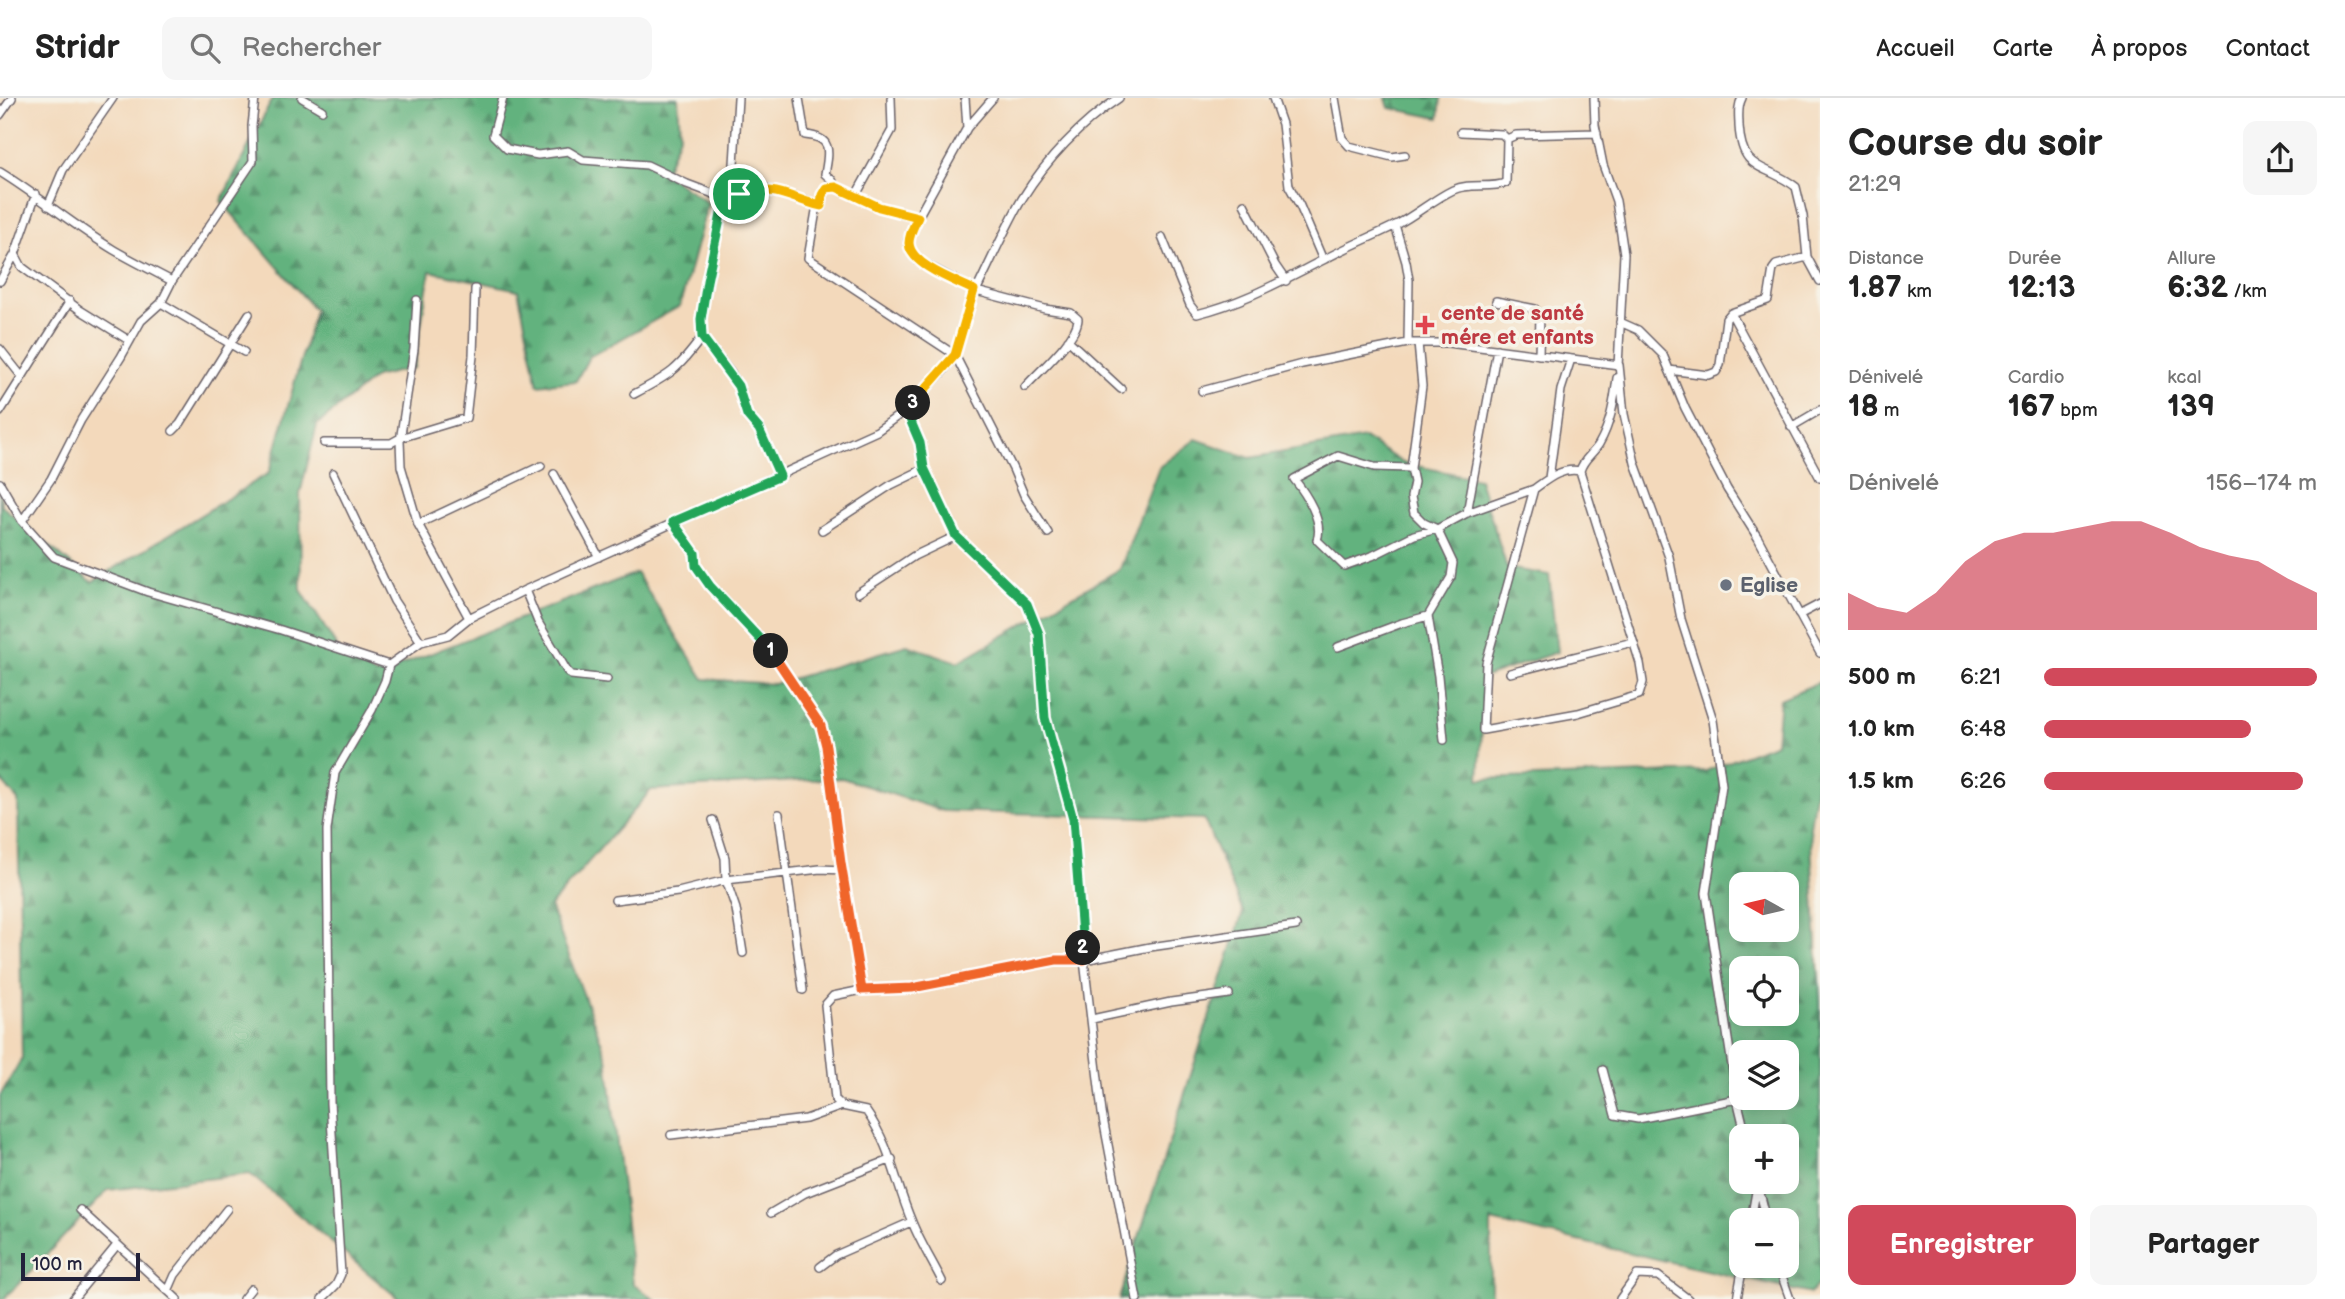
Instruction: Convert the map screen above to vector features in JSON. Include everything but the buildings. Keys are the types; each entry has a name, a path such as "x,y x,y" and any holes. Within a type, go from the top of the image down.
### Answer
{"street":[{"path":"0,115 12,98"},
{"path":"48,206 63,170 113,98"},
{"path":"22,522 51,479 81,420 141,321 161,303 172,281 253,161 252,126 255,98"},
{"path":"302,98 322,110"},
{"path":"503,98 493,135 507,149 538,155 568,151 583,160 647,165 687,184 730,198 759,189 821,206 826,188 836,187 879,207 918,217"},
{"path":"738,98 730,198 722,210 707,281 701,319 702,337 738,386 747,415 759,429 780,476"},
{"path":"799,98 805,135 817,136 825,142 829,149 825,174 836,187"},
{"path":"856,195 892,130 891,98"},
{"path":"965,98 967,128"},
{"path":"993,98 967,128 908,240 917,260 975,291 1075,315 1078,325 1068,340 1025,387"},
{"path":"322,1299 336,1285 341,1274 330,1104 327,830 335,773 372,710 389,665 421,642 448,635 469,618 525,590 858,440 906,410 955,355 975,291 1022,199 1047,164 1092,118 1119,98"},
{"path":"1273,98 1282,124 1289,186 1323,260"},
{"path":"1335,98 1342,138 1349,146 1392,157 1405,155"},
{"path":"1594,98 1597,134 1616,201 1624,254 1619,365 1624,414 1636,463 1669,557 1681,619 1713,720 1722,785 1706,893 1729,1046"},
{"path":"1742,98 1739,115 1742,150 1745,156 1762,169 1796,187 1803,216 1807,257 1820,281"},
{"path":"1162,237 1196,314 1246,299 1395,225 1451,191 1463,186 1506,183 1507,139 1502,134 1461,132"},
{"path":"1507,139 1516,135 1597,134"},
{"path":"0,172 36,194 48,206 113,250 172,281"},
{"path":"0,281 15,254 36,194"},
{"path":"1244,204 1286,281"},
{"path":"817,205 808,258 955,355 1024,495 1048,533"},
{"path":"1395,225 1409,280 1408,343"},
{"path":"15,254 22,267 80,310 130,341"},
{"path":"1669,370 1708,374 1716,372 1720,365 1726,319 1731,313 1768,300 1776,265 1807,257"},
{"path":"324,443 391,443 466,418 473,356 475,289"},
{"path":"417,300 414,349 400,438 401,466 418,524 469,618"},
{"path":"1496,300 1535,309 1540,314 1539,355"},
{"path":"0,412 71,301"},
{"path":"161,303 244,352"},
{"path":"1731,313 1820,478"},
{"path":"173,431 249,314"},
{"path":"1620,322 1638,330 1663,355 1685,408 1727,489 1758,538 1820,653"},
{"path":"634,394 670,375 684,362 702,337"},
{"path":"1068,340 1121,389"},
{"path":"1202,391 1302,364 1408,343 1448,343 1619,365"},
{"path":"1338,647 1428,616 1441,597 1452,570 1452,558 1437,529 1424,523 1414,513 1411,497 1414,482 1410,468 1422,386 1419,343"},
{"path":"0,349 19,373"},
{"path":"1467,513 1497,349"},
{"path":"1549,478 1561,390 1571,359"},
{"path":"1534,489 1486,663 1483,730 1578,713 1639,695 1643,682 1640,663 1580,471 1584,461 1598,446 1610,422 1619,365"},
{"path":"906,410 920,443 924,468 956,536 1027,604 1039,634 1045,718 1073,819 1084,960 1104,1126 1137,1299"},
{"path":"1791,427 1820,410"},
{"path":"1410,468 1374,467 1338,456 1294,479 1312,507 1319,533 1317,540 1344,566 1372,556 1414,535 1437,529 1467,513 1534,489 1549,478 1569,469 1580,471"},
{"path":"418,524 541,466"},
{"path":"822,530 884,489 924,468"},
{"path":"333,473 394,601 421,642"},
{"path":"554,474 599,557"},
{"path":"0,483 22,522 54,557 148,592 281,630 389,665"},
{"path":"673,522 695,553 696,566 710,586 770,650 821,726 862,990"},
{"path":"858,593 914,556 956,536"},
{"path":"525,590 538,622 571,675 607,679"},
{"path":"1799,615 1820,604"},
{"path":"1428,616 1438,676 1444,740"},
{"path":"1510,673 1633,642"},
{"path":"779,814 803,990"},
{"path":"713,820 725,858 726,880 736,909 743,953"},
{"path":"615,900 678,892 726,880 820,869 843,870"},
{"path":"942,1281 911,1222 892,1159 877,1126 866,1111 842,1106 835,1100 825,1005 833,996 862,990 912,988 1056,960 1084,960 1150,947 1296,926"},
{"path":"1092,1019 1171,1002 1229,994"},
{"path":"1603,1070 1615,1115 1638,1119 1729,1101"},
{"path":"671,1135 806,1119 842,1106"},
{"path":"771,1213 805,1193 892,1159"},
{"path":"168,1291 175,1275 227,1209"},
{"path":"80,1210 177,1299"},
{"path":"820,1267 836,1255 911,1222"},
{"path":"73,1299 117,1245"},
{"path":"1620,1299 1637,1275 1658,1276 1688,1299"},
{"path":"1737,1299 1741,1278"},
{"path":"1783,1278 1790,1299"},
{"path":"243,1299 251,1289"}],"green space":[{"path":"273,98 678,98 680,134 664,173 708,203 680,306 589,357 576,381 538,385 518,290 430,271 414,368 375,377 317,425 300,494 301,590 339,650 376,675 636,573 704,679 774,684 907,645 958,662 1120,569 1159,467 1196,439 1250,458 1364,438 1403,463 1479,479 1507,568 1549,575 1557,652 1485,677 1479,779 1706,771 1776,743 1780,699 1820,682 1820,760 1810,827 1820,1000 1820,1282 1810,1294 1740,1278 1799,1278 1799,1208 1729,1208 1729,1275 1491,1221 1491,1299 1119,1299 1243,912 1204,819 943,811 842,778 651,790 550,906 607,1057 633,1284 654,1299 399,1299 250,1174 108,1190 4,1299 0,1299 0,1096 22,1058 18,800 0,779 0,491 2,506 92,582 269,473 315,310 221,201"},
{"path":"1386,98 1441,98 1439,118 1389,108"}],"place":[{"name":"cente de santé mére et enfants","path":"1425,325"},
{"name":"Eglise","path":"1726,585"}],"route":[{"path":"836,187 879,207 918,217 908,240 917,260 974,290 955,355 906,410 920,443 924,468 956,536 1027,604 1039,634 1045,718 1058,773 1073,819 1084,960 1056,960 912,988 862,990 821,726 770,650 710,586 696,566 695,553 673,522 780,476 759,429 747,415 738,386 702,337 701,319 722,210 727,199 739,194 759,189 770,190 821,206 826,188 836,187"}]}
